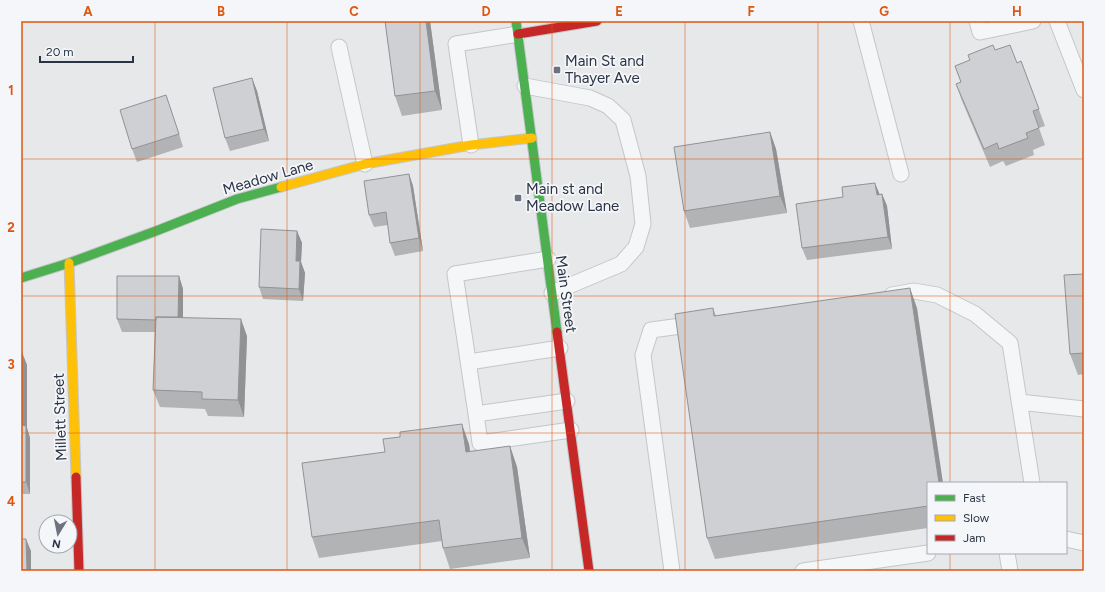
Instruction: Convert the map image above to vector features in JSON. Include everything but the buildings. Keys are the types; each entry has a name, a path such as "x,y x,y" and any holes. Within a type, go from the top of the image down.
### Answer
{"street":[{"path":"517,28 597,21"},
{"name":"Main Street","path":"517,28 589,571"},
{"name":"Meadow Lane","path":"21,278 69,263 237,199 365,164 471,145 532,138"},
{"name":"Millett Street","path":"69,263 79,571"}],"lane":[{"path":"861,21 901,174"},
{"path":"979,27 1033,21"},
{"path":"1057,21 1084,90"},
{"path":"471,145 456,44 517,28"},
{"path":"339,47 365,164"},
{"path":"525,86 590,98 608,106 623,120 638,176 643,224 636,247 621,264 552,294"},
{"path":"548,259 455,274 480,444 571,430"},
{"path":"875,297 914,291 937,295 975,314 1010,343 1032,482"},
{"path":"672,571 643,355 651,330 713,321"},
{"path":"469,362 560,348"},
{"path":"476,414 567,401"},
{"path":"1019,402 1084,409"},
{"path":"1067,539 1084,543"},
{"path":"803,571 927,553"},
{"path":"1007,554 1010,571"}],"traffic: fast":[{"path":"516,21 557,332"},
{"path":"21,278 69,263 237,199 281,187"}],"traffic: slow":[{"path":"281,187 365,164 471,145 532,138"},
{"path":"69,263 76,477"}],"traffic: jam":[{"path":"518,34 597,21"},
{"path":"557,332 589,571"},
{"path":"76,477 79,571"}],"place":[{"name":"Main St and Thayer Ave","path":"557,70"},
{"name":"Main st and Meadow Lane","path":"518,198"}]}
